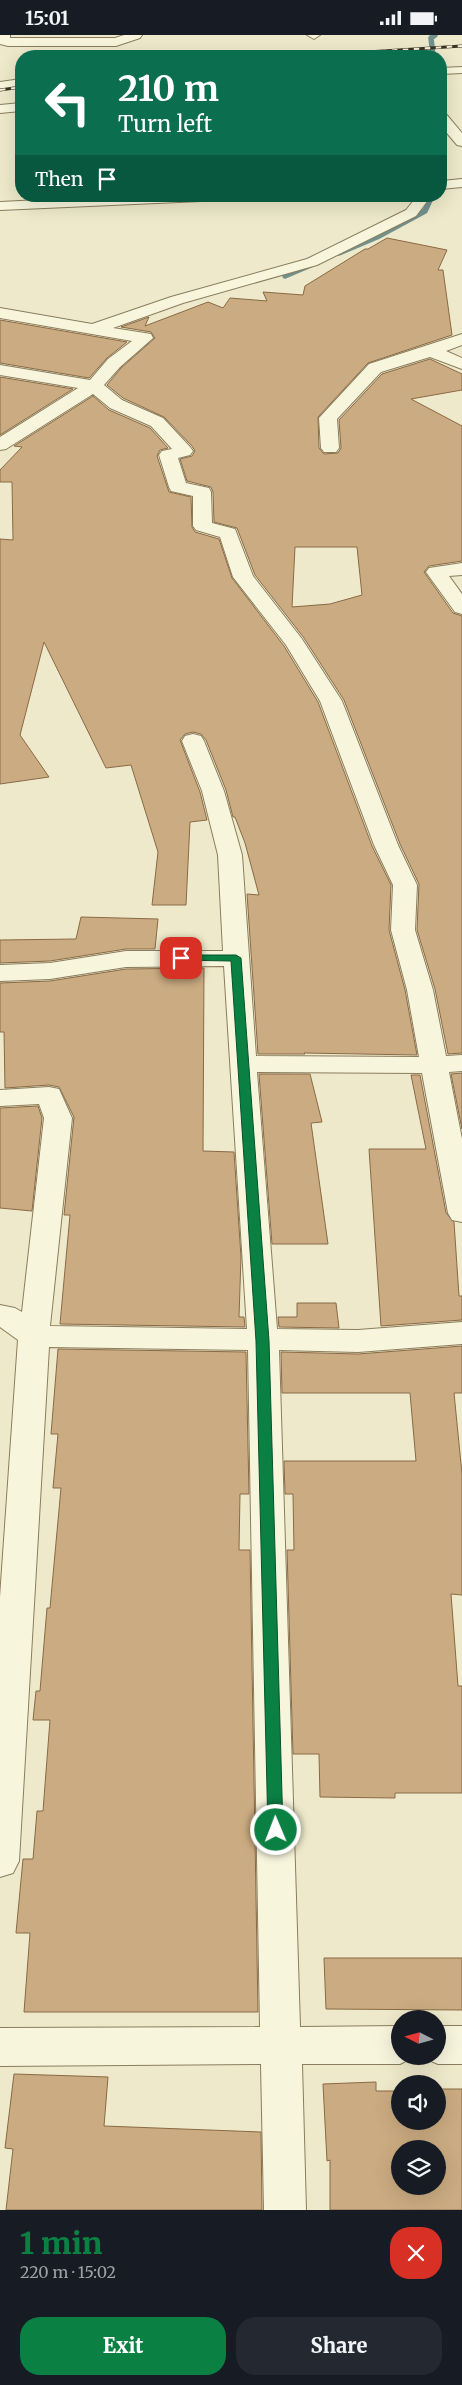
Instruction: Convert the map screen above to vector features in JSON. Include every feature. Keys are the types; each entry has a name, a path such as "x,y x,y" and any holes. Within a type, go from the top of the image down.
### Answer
{"street":[{"path":"4,35 4,41 8,42 119,46 136,35"},
{"path":"0,85 15,84"},
{"path":"0,109 15,108"},
{"path":"447,124 462,142"},
{"path":"447,184 462,183"},
{"path":"0,206 90,202"},
{"path":"93,329 177,300 312,262 411,213 419,202"},
{"path":"0,313 145,338 114,363 94,387 64,407 4,440"},
{"path":"330,448 328,417 375,368 431,351 462,339"},
{"path":"431,351 462,364"},
{"path":"0,370 94,387 116,404 156,421 184,451 168,455 178,487 202,492 203,526 228,533 243,577 295,643 331,701 386,845 405,885 404,930 420,990 462,1213"},
{"path":"462,569 436,572 462,608"},
{"path":"193,741 213,791 230,855 263,1341 285,2210"},
{"path":"0,973 50,971 126,959 236,958"},
{"path":"243,1065 434,1065 462,1063"},
{"path":"0,1098 49,1095 58,1118 34,1336 0,1861"},
{"path":"0,1315 4,1315 34,1336 358,1341 462,1333"},
{"path":"0,2047 391,2045"},
{"path":"446,2045 462,2045"}],"lane":[{"path":"447,71 462,70"}],"building":[{"path":"387,238 447,250 438,270 443,270 452,335 368,363 318,417 319,448 324,454 338,453 341,448 339,420 382,374 430,359 462,374 462,390 411,399 462,426 462,561 429,566 424,572 453,613 462,616 462,1053 448,1054 435,989 417,930 419,884 400,844 344,700 304,638 255,575 237,528 214,522 213,492 211,487 187,481 180,459 192,456 195,451 192,446 164,417 123,398 107,385 121,368 155,338 151,332 121,327 149,317 145,326 208,302 223,308 230,298 267,301 263,292 303,295 305,286 365,249","holes":["295,547 357,547 362,595 330,604 292,607"]},
{"path":"0,320 127,342 107,358 89,378 0,363"},
{"path":"0,377 73,389 0,435"},
{"path":"93,396 109,410 150,428 168,448 160,450 157,456 169,492 191,497 192,527 195,532 219,539 232,578 284,646 318,702 372,846 391,885 389,930 405,990 417,1055 258,1054 247,894 259,895 245,843 235,817 233,817 226,790 206,740 201,734 193,732 185,734 180,740 200,792 207,820 190,822 186,905 152,905 158,852 131,765 106,768 44,642 20,735 49,777 0,784 0,539 13,540 12,482 0,482 0,470 22,447 14,446"},
{"path":"81,917 158,919 155,949 126,949 50,961 0,963 0,940 76,939"},
{"path":"204,968 203,1151 234,1152 241,1257 239,1317 244,1317 245,1327 60,1324 70,1215 64,1215 74,1117 59,1087 49,1085 5,1088 4,1032 0,1032 0,983 50,981 126,969"},
{"path":"462,1073 462,1129 451,1074"},
{"path":"259,1074 310,1074 322,1122 311,1123 328,1244 272,1244"},
{"path":"411,1075 420,1075 446,1213 454,1222 459,1296 462,1296 462,1320 381,1326 369,1149 426,1149"},
{"path":"38,1106 42,1118 32,1211 0,1208 0,1108"},
{"path":"297,1303 336,1303 339,1328 279,1327 278,1317 297,1317"},
{"path":"462,1346 462,1393 454,1393 462,1474 462,1595 451,1594 458,1686 462,1686 462,1793 395,1793 395,1798 320,1797 319,1754 293,1754 287,1550 294,1550 293,1494 285,1494 284,1461 416,1461 410,1393 282,1393 281,1352 358,1354"},
{"path":"58,1349 246,1352 249,1494 240,1494 239,1550 250,1550 258,2012 24,2012 30,1933 16,1933 23,1859 33,1859 37,1811 43,1811 50,1720 33,1720 36,1691 40,1691 47,1608 50,1608 61,1488 53,1488 58,1434 51,1434"},
{"path":"324,1958 462,1958 462,2010 326,2009"},
{"path":"14,2074 108,2077 104,2126 261,2132 262,2210 6,2210 13,2149 5,2148"},
{"path":"376,2082 376,2091 391,2091 391,2130 446,2130 446,2089 462,2089 462,2210 330,2210 330,2160 327,2161 323,2084"}],"waterway":[{"path":"432,50 431,38 435,35"},
{"path":"339,253 377,237 425,211 429,202"},
{"path":"285,276 313,264"}],"railway":[{"path":"399,50 462,46"},
{"path":"0,90 15,88"}],"route":[{"path":"181,958 236,958 263,1341 276,1830"}]}
